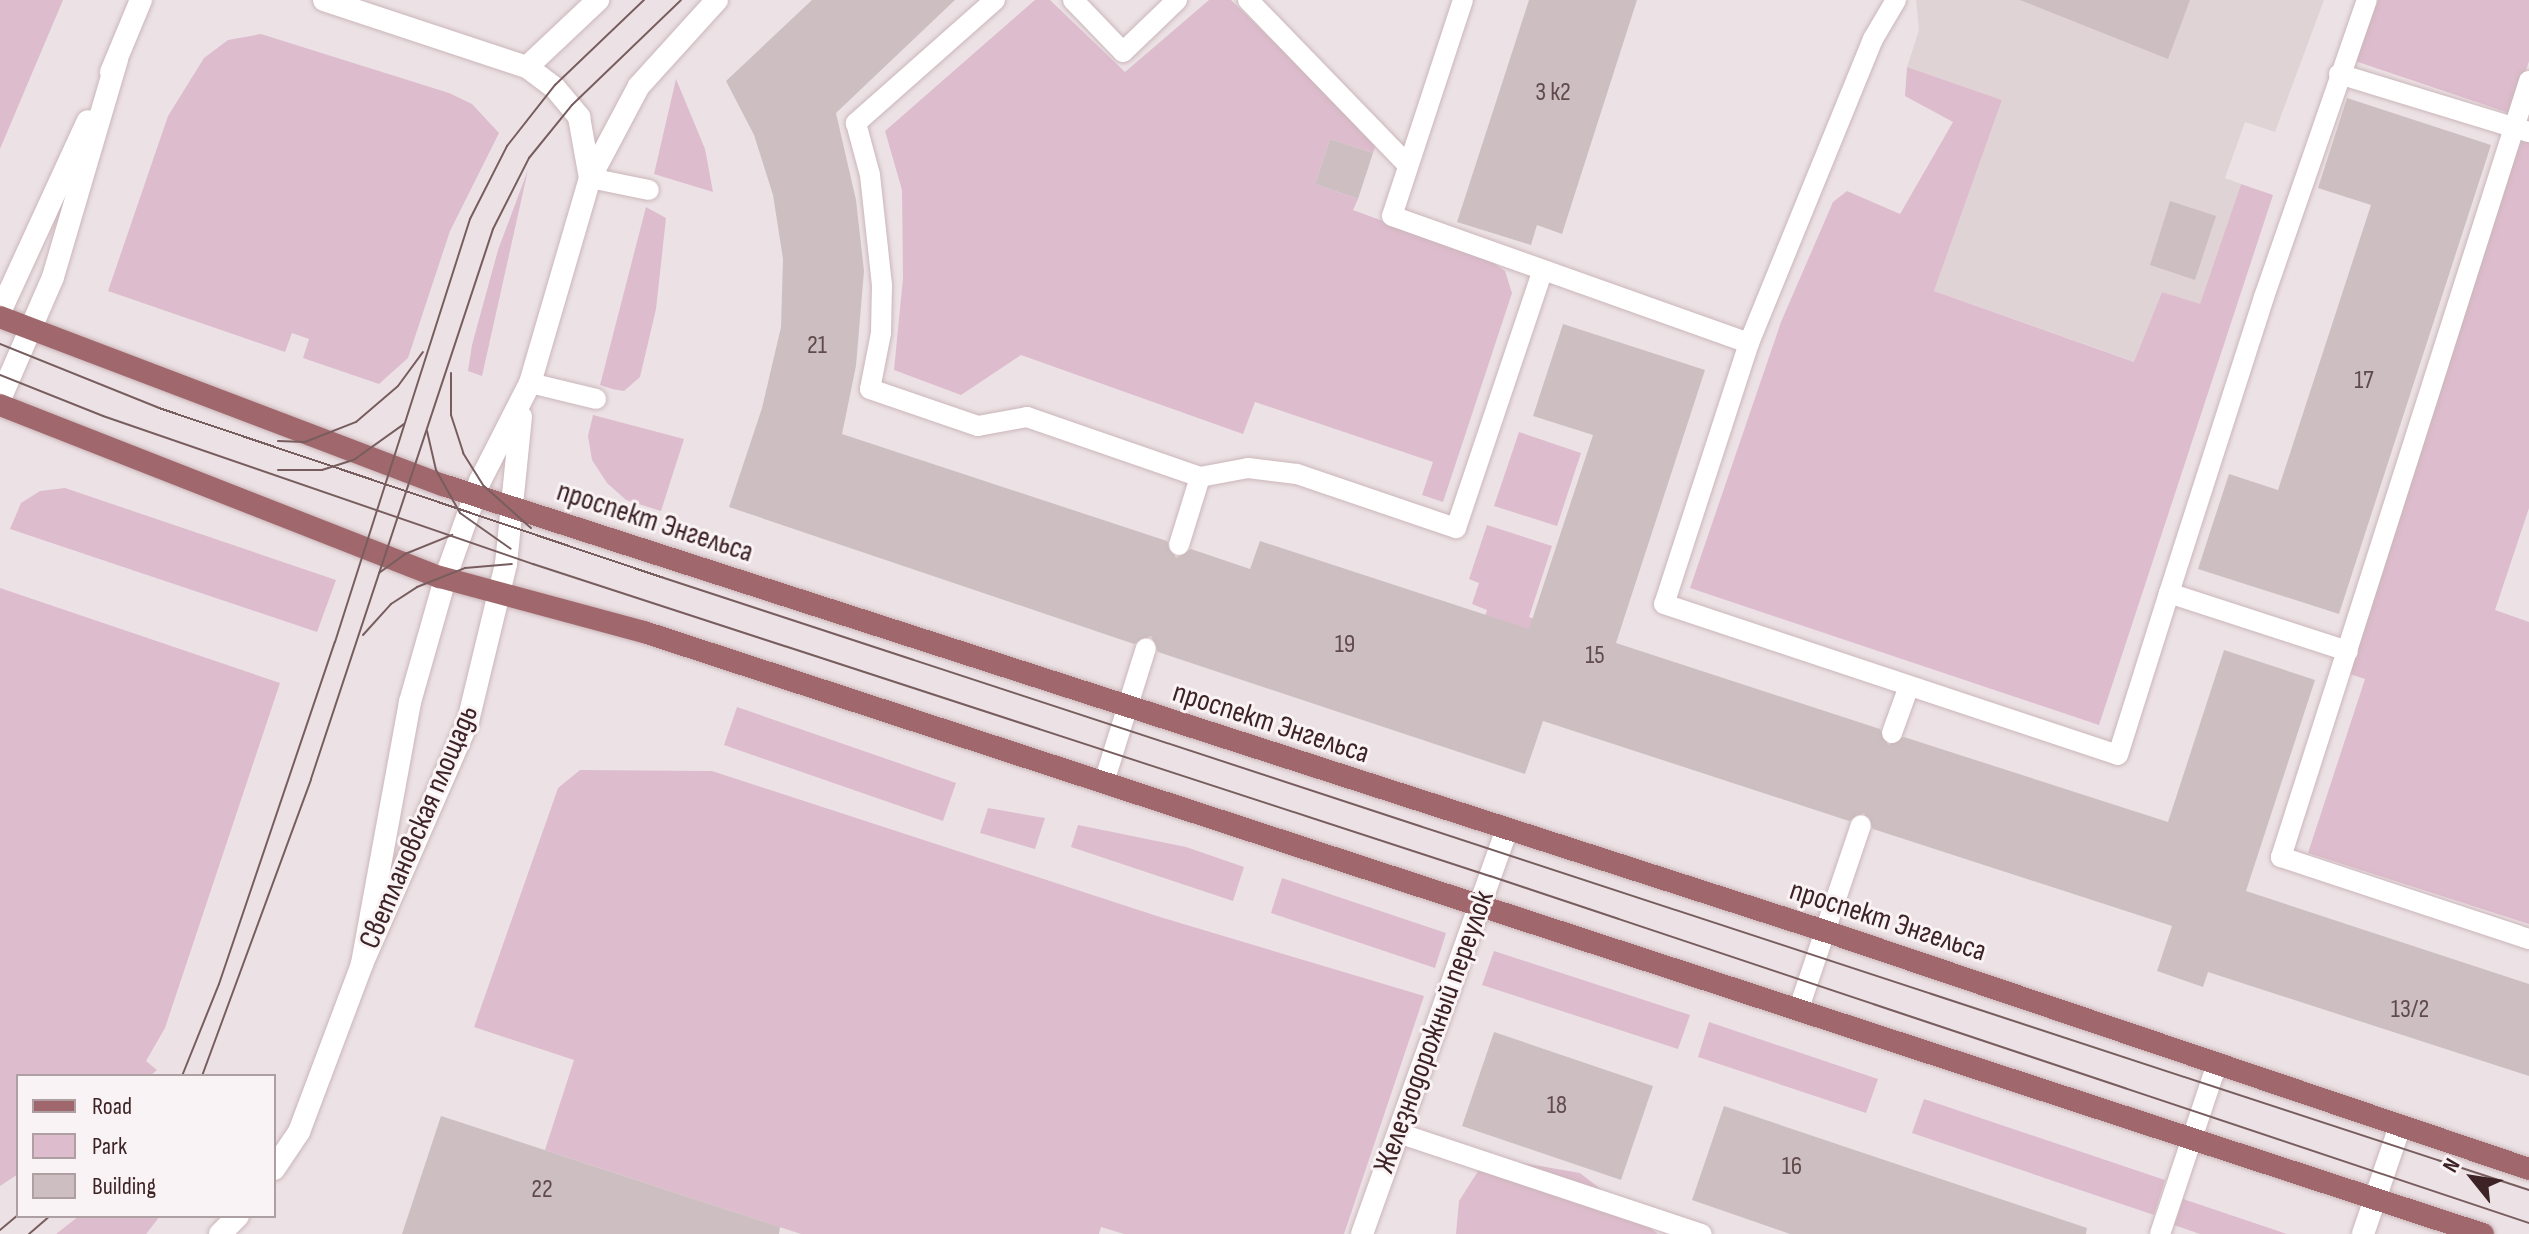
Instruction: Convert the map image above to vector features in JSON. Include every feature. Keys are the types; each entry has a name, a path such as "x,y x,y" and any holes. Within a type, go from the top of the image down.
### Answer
{"main road":[{"name":"Светлановская площадь","path":"324,0 527,67 555,88 579,117 590,178 530,383 522,405 475,495 445,579 410,702 362,964"},
{"path":"527,67 598,0"},
{"path":"590,178 639,86 717,0"},
{"path":"0,315 117,59 140,1"},
{"path":"0,399 33,331 117,59"},
{"name":"проспект Энгельса","path":"0,315 33,331 475,495 1825,931 2529,1169"},
{"path":"0,405 445,579 644,632 1481,903 2483,1234"},
{"name":"Светлановская площадь","path":"276,1166 299,1132 362,964 468,721 499,595 522,405"},
{"name":"Железнодорожный переулок","path":"1362,1234 1507,830"},
{"path":"2363,1234 2400,1126"},
{"path":"220,1234 236,1218"}],"lane":[{"path":"995,0 856,123 870,175 882,285 881,333 870,389 978,426 1027,417 1200,477 1248,468 1297,474 1456,528 1543,270"},
{"path":"1073,0 1123,52 1177,0"},
{"path":"1248,0 1408,165"},
{"path":"1463,0 1392,216 1749,343"},
{"path":"1896,0 1873,39 1749,343 1664,604 2118,755 2339,74 2367,0"},
{"path":"2339,74 2522,130"},
{"path":"2529,81 2522,130 2281,857 2529,939"},
{"path":"590,178 649,190"},
{"path":"530,383 596,399"},
{"path":"1179,545 1200,477"},
{"path":"2169,593 2348,651"},
{"path":"1104,782 1146,648"},
{"path":"1892,733 1909,686"},
{"path":"1799,1008 1861,825"},
{"path":"2160,1234 2217,1064"},
{"path":"1398,1133 1702,1234"}],"shaded area":[{"path":"1916,0 2324,0 2275,132 2245,122 2225,178 2241,184 2200,305 2162,292 2135,362 1934,291 2002,100 1907,67 1919,30"}],"green space":[{"path":"0,0 63,0 0,149"},
{"path":"1035,0 1050,0 1125,72 1209,0 1231,0 1377,142 1373,153 1330,139 1315,184 1358,199 1353,210 1489,260 1505,271 1512,293 1443,502 1422,495 1433,462 1255,402 1243,434 1021,355 961,395 894,370 903,278 902,190 885,131"},
{"path":"2378,0 2529,0 2529,61 2512,114 2355,61"},
{"path":"261,34 449,93 472,104 499,133 450,231 408,358 379,384 303,358 309,339 292,333 285,352 108,291 168,116 204,58 228,40"},
{"path":"1907,67 2002,100 1934,291 2134,362 2162,292 2200,304 2241,184 2273,195 2099,725 1690,588 1781,322 1833,202 1847,191 1900,214 1953,122 1905,96"},
{"path":"676,79 705,149 713,192 654,174"},
{"path":"2529,138 2529,508 2495,610 2529,622 2529,924 2308,853 2365,679 2350,674 2518,141"},
{"path":"528,170 482,376 468,371 472,345 498,250"},
{"path":"646,207 666,218 656,309 640,377 624,391 600,385"},
{"path":"593,415 684,439 661,511 626,500 607,483 592,460 588,436"},
{"path":"1519,432 1581,453 1557,526 1494,506"},
{"path":"65,488 336,580 317,632 10,529 21,503 40,491"},
{"path":"1487,525 1552,546 1529,617 1542,622 1530,656 1478,638 1487,610 1472,604 1479,583 1469,579"},
{"path":"0,588 280,683 165,1028 146,1061 157,1070 152,1074 16,1074 16,1175 0,1186"},
{"path":"737,707 956,783 943,821 724,745"},
{"path":"580,770 712,771 1160,917 1424,996 1344,1234 1124,1234 1101,1227 1099,1234 801,1234 545,1150 574,1060 474,1027 558,788"},
{"path":"988,808 1045,818 1035,849 980,833"},
{"path":"1078,825 1186,847 1244,867 1233,901 1071,847"},
{"path":"1282,878 1446,933 1435,968 1271,913"},
{"path":"1494,951 1690,1015 1678,1049 1482,985"},
{"path":"1709,1022 1878,1079 1866,1113 1698,1057"},
{"path":"1924,1099 2165,1180 2154,1215 1912,1133"},
{"path":"1487,1157 1580,1173 1658,1234 1456,1234 1459,1201"},
{"path":"2183,1199 2287,1234 2200,1234 2174,1225"},
{"path":"76,1218 158,1218 146,1234 56,1234"}],"building":[{"path":"812,0 955,0 836,113 856,200 864,271 856,366 842,434 1167,541 1176,558 1191,549 1250,569 1260,541 1529,629 1593,435 1533,416 1563,324 1705,370 1616,643 1880,729 1888,745 1904,737 2168,822 2224,650 2315,680 2246,891 2529,984 2529,1076 2208,972 2203,987 2157,971 2172,926 1873,829 1864,813 1849,821 1543,721 1525,774 1158,652 1151,636 1134,644 729,507 762,408 781,327 783,259 773,195 754,135 726,81"},
{"path":"1529,0 1637,0 1562,234 1537,225 1531,245 1457,222"},
{"path":"2020,0 2190,0 2168,59"},
{"path":"2347,98 2491,145 2339,614 2198,569 2229,474 2278,490 2371,205 2318,188"},
{"path":"1330,139 1373,153 1358,199 1315,184"},
{"path":"2170,201 2216,216 2195,280 2150,265"},
{"path":"1494,1032 1653,1086 1621,1180 1462,1126"},
{"path":"1724,1106 2087,1228 2086,1234 1790,1234 1692,1200"},
{"path":"441,1116 780,1227 779,1234 402,1234"}],"tram line":[{"path":"183,1074 219,984 335,642 470,219 507,146 555,85 644,0"},
{"path":"203,1074 311,779 493,229 529,158 572,105 681,0"},
{"path":"0,344 159,408 661,577 2529,1190"},
{"path":"278,441 305,442 356,422 398,386 423,352"},
{"path":"451,373 451,415 463,453 484,486 531,528"},
{"path":"0,375 103,416 533,564 1490,876 2529,1223"},
{"path":"278,470 322,470 355,459 404,424"},
{"path":"427,431 436,470 460,513 511,549"},
{"path":"379,573 405,554 452,535"},
{"path":"363,635 391,604 417,587 465,568 512,564"},
{"path":"0,1230 16,1217"},
{"path":"29,1234 48,1218"}]}
